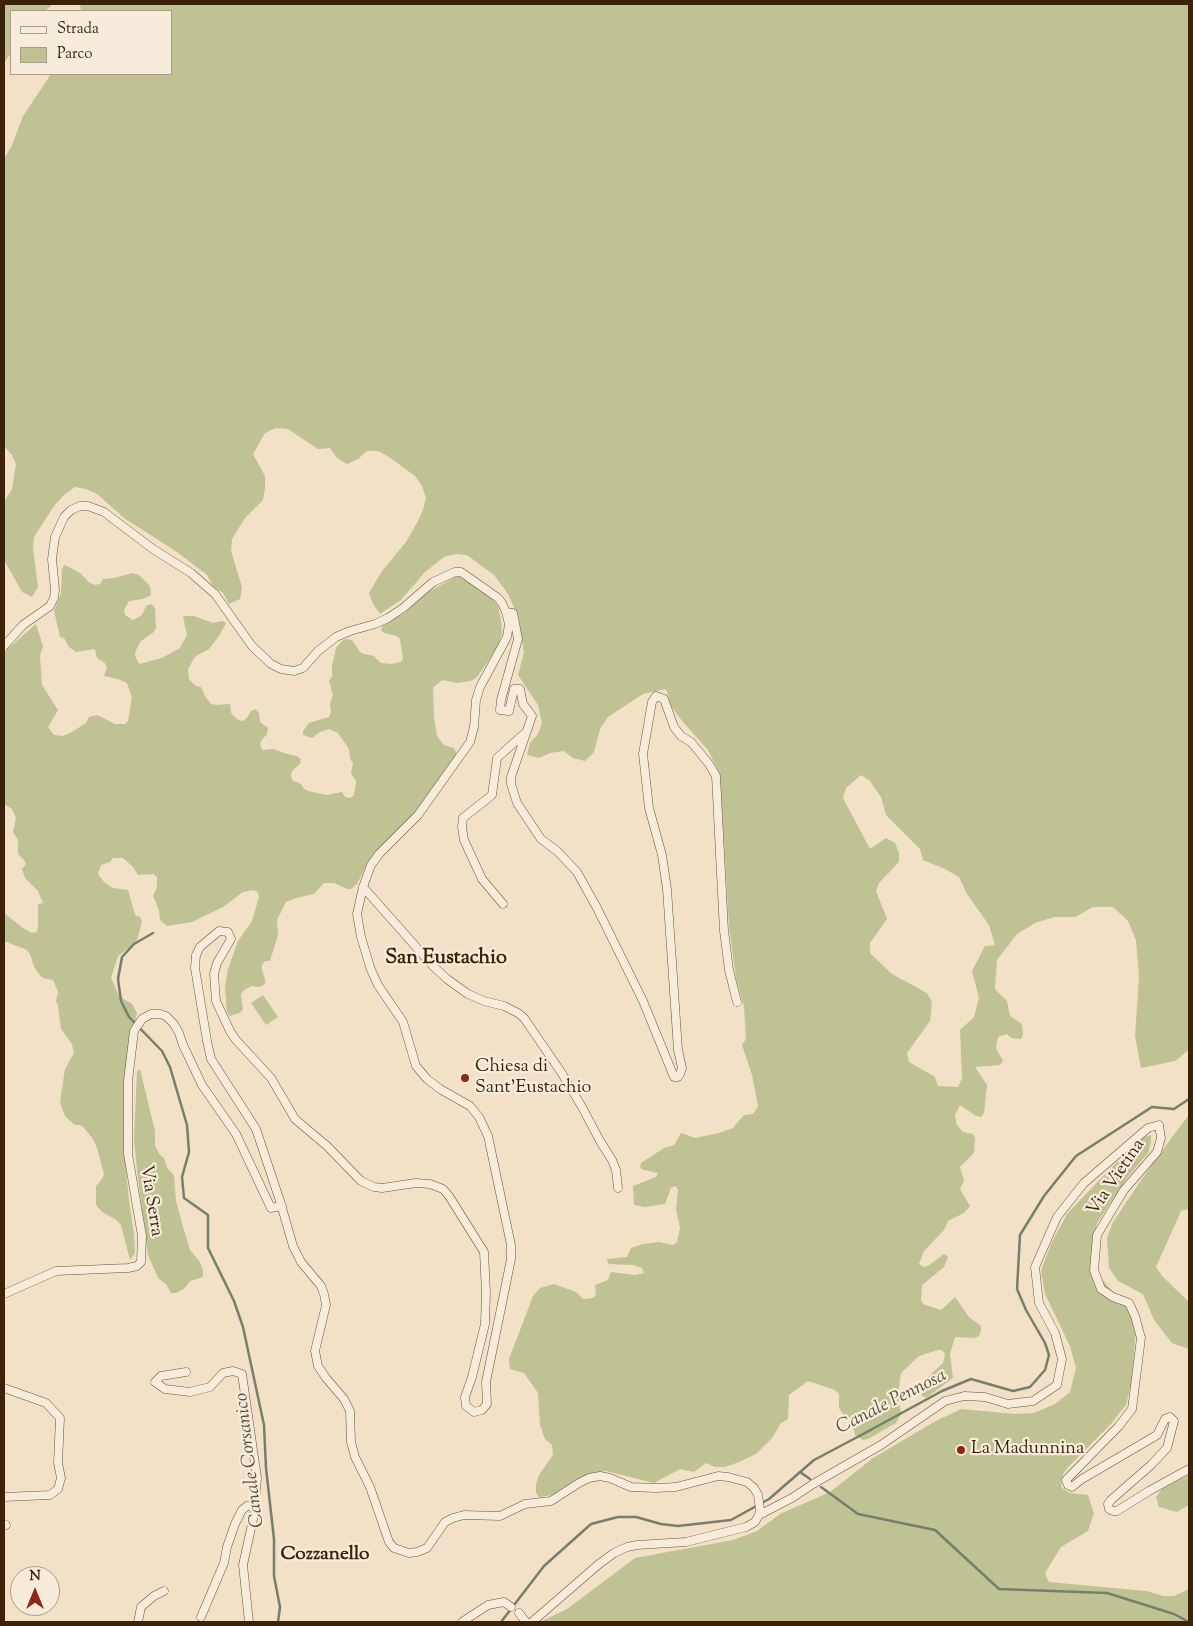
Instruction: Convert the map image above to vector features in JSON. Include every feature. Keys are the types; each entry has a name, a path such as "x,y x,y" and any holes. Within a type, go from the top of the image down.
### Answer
{"street":[{"path":"4,646 24,624 50,606 55,590 52,559 55,537 64,517 70,510 80,506 88,506 104,512 154,549 191,573 215,594 252,646 271,664 281,669 294,671 303,668 329,642 350,631 388,618 403,608 433,582 455,572 461,572 498,598 506,612 509,624 507,637 480,687 476,700 474,727 470,742 418,815 370,865 357,914 360,937 378,985 403,1022 416,1066 427,1079 440,1089 470,1106 479,1117 488,1136 511,1245 511,1259 486,1382 487,1404 482,1410 474,1412 466,1406 465,1397 485,1324 484,1252 449,1196 443,1189 430,1184 416,1183 382,1188 374,1187 361,1181 327,1146 295,1119 270,1078 230,1031 216,1000 214,974 217,963 231,939 228,932 220,931 200,948 196,955 195,968 211,1059 256,1129 282,1206 293,1246 301,1262 321,1286 324,1294 326,1305 315,1351 318,1366 344,1399 350,1411 351,1442 355,1457 370,1487 388,1542 394,1548 409,1553 417,1552 427,1548 445,1522 453,1518 464,1515 500,1516 525,1504 551,1501 579,1483 589,1478 600,1476 632,1487 656,1488 676,1487 718,1476 728,1476 747,1482 758,1495 759,1513 755,1522 746,1527 716,1536 686,1542 637,1545 614,1553 532,1622"},
{"path":"506,612 513,613 518,639 500,710 509,711 514,690 520,689 523,704 532,716 512,777 511,784 517,803 541,839 557,851 577,872 643,1001 674,1077 678,1077 682,1068 678,1050 667,889 662,855 649,808 643,754 652,702 656,696 664,699 674,727 681,736 691,742 716,776 724,931 729,970 737,1002"},
{"path":"503,904 482,878 464,840 463,818 492,795 497,758 528,731"},
{"path":"363,887 433,966 447,979 468,994 484,1001 504,1006 524,1018 561,1072 612,1160 616,1170 618,1188"},
{"name":"Via Serra","path":"4,1294 56,1271 128,1268 137,1266 141,1262 142,1236 128,1154 128,1081 134,1031 142,1020 151,1014 166,1016 174,1024 202,1084 236,1134 271,1208 274,1209 282,1206"},
{"name":"Via Vietina","path":"759,1513 792,1498 881,1445 945,1401 964,1396 985,1397 1008,1404 1033,1401 1057,1386 1062,1359 1055,1333 1039,1303 1035,1267 1057,1217 1084,1183 1148,1128 1159,1125 1160,1138 1156,1152 1124,1190 1097,1235 1094,1270 1101,1289 1113,1297 1129,1303 1141,1338 1132,1409 1118,1427 1066,1480 1068,1485 1072,1487 1082,1479 1157,1436 1165,1419 1170,1417 1174,1421 1167,1448 1111,1500 1108,1504 1109,1509 1117,1512 1149,1491 1189,1469"},
{"path":"186,1372 161,1376 155,1382 165,1389 190,1392 210,1387 223,1373 233,1371 242,1374 257,1478 255,1505 243,1565 249,1622"},
{"path":"4,1388 46,1403 60,1418 58,1463 60,1478 58,1489 50,1495 4,1497"},
{"path":"201,1617 224,1563 234,1524 242,1510 247,1506 255,1505"},
{"path":"138,1622 141,1607 154,1596 164,1591"},
{"path":"462,1622 488,1605 504,1602 511,1607"},
{"path":"519,1613 526,1622"}],"green space":[{"path":"4,4 53,4 46,10 10,10 10,54 4,63"},
{"path":"80,4 1189,4 1189,1050 1175,1061 1141,1068 1135,1036 1139,978 1136,940 1128,921 1113,907 1093,907 1075,917 1054,917 1035,923 1017,934 997,960 995,989 1007,1001 1010,1016 1022,1024 1023,1035 1021,1039 1011,1038 1007,1034 998,1037 996,1048 1003,1061 1000,1065 975,1067 987,1085 984,1113 981,1117 976,1116 960,1105 955,1115 957,1125 963,1132 973,1134 975,1138 974,1153 960,1167 964,1181 960,1189 970,1206 964,1213 948,1221 944,1230 924,1251 919,1264 923,1267 928,1266 944,1254 948,1257 944,1267 922,1285 921,1300 923,1304 941,1310 955,1297 969,1317 981,1326 981,1331 979,1336 974,1338 955,1337 950,1354 953,1378 926,1398 921,1395 928,1377 943,1363 945,1354 942,1350 919,1356 901,1373 898,1394 901,1414 896,1423 863,1440 855,1435 854,1430 839,1408 839,1394 835,1390 808,1381 789,1395 788,1419 780,1424 773,1437 756,1454 739,1462 725,1467 715,1467 706,1463 694,1472 680,1469 654,1483 606,1471 593,1473 577,1480 552,1495 539,1497 536,1493 539,1475 553,1455 552,1445 545,1439 540,1425 538,1393 524,1373 510,1369 509,1359 533,1296 540,1288 554,1284 576,1292 583,1299 593,1298 596,1295 595,1285 608,1280 611,1272 635,1275 644,1273 642,1268 633,1265 608,1264 607,1259 627,1257 631,1248 643,1244 659,1242 673,1245 677,1242 680,1228 676,1209 678,1190 676,1186 671,1188 665,1204 645,1207 634,1205 633,1186 656,1177 658,1173 640,1168 641,1163 664,1148 674,1145 681,1133 695,1138 719,1133 733,1128 744,1115 753,1114 758,1106 752,1075 742,1045 746,1039 744,1007 736,978 729,926 720,774 708,750 671,706 666,689 643,694 608,717 600,729 594,752 585,761 573,758 564,751 550,753 539,758 527,755 530,743 538,734 542,723 538,705 518,675 524,652 518,616 508,594 494,575 467,555 456,554 444,557 425,572 401,600 380,614 373,604 369,593 382,571 406,542 423,510 426,498 422,486 415,476 378,451 367,451 358,459 347,464 337,458 330,448 318,449 288,429 276,428 265,433 253,454 265,476 263,500 245,518 232,539 231,551 242,587 240,599 229,604 223,593 213,586 207,575 177,552 124,518 97,494 75,487 65,494 54,506 34,537 33,549 38,587 32,597 22,592 4,560 4,502 12,489 16,464 12,455 4,446 4,159 12,145 23,116 50,75 172,75 172,10 81,10","holes":["861,775 869,780 881,797 886,815 920,849 923,860 959,877 967,894 989,925 995,945 985,946 972,971 979,998 974,1017 960,1030 962,1078 958,1087 938,1086 935,1077 909,1062 907,1053 930,1021 932,1002 927,993 892,974 870,953 870,943 887,919 876,891 879,883 899,862 899,853 895,843 886,838 870,849 843,798 846,788"]},
{"path":"65,565 80,573 90,583 95,585 100,584 103,579 133,573 139,575 150,586 151,595 143,599 129,601 124,610 125,615 133,620 142,615 146,606 151,604 155,608 156,628 154,632 141,641 136,650 135,655 139,664 162,658 180,648 187,635 183,616 194,616 213,623 222,621 226,623 209,649 196,656 193,660 188,669 189,679 196,686 201,687 211,704 230,704 231,713 238,720 243,721 255,709 259,713 260,722 268,728 267,734 261,741 260,746 263,750 273,749 301,759 300,764 292,771 292,780 301,784 308,791 327,795 342,792 345,797 350,798 354,795 356,781 351,773 353,763 350,759 349,749 338,733 329,729 320,732 312,738 303,735 303,731 309,723 329,717 331,713 330,704 333,695 329,681 332,677 336,648 343,640 352,640 360,652 374,656 381,663 401,662 403,658 400,639 397,636 384,633 381,630 383,625 405,613 426,593 455,577 460,577 490,596 498,606 501,620 502,634 497,648 477,677 471,681 457,683 442,680 433,688 437,736 444,745 454,748 456,757 412,818 376,851 357,884 351,889 347,889 334,883 324,883 314,894 286,902 277,920 278,935 270,961 265,961 262,965 265,984 260,987 251,986 243,991 241,995 243,1010 239,1013 230,1016 227,1012 225,988 228,969 238,941 252,921 259,897 258,892 254,890 243,892 223,907 192,922 167,926 160,920 159,910 153,896 157,887 157,877 153,874 138,875 133,867 123,858 113,858 110,862 101,865 98,874 104,882 113,888 128,890 136,916 140,917 142,922 137,940 118,956 111,978 119,996 132,1004 137,1013 126,1068 124,1102 124,1149 135,1253 130,1260 121,1225 115,1219 102,1212 96,1205 96,1186 104,1174 97,1148 93,1139 84,1128 80,1125 75,1125 65,1116 60,1102 65,1069 74,1053 72,1044 61,1029 56,1001 58,992 53,980 43,978 34,967 27,950 4,941 4,913 23,928 32,933 37,932 38,904 43,903 38,891 25,878 22,869 26,864 18,854 18,840 13,832 16,818 12,809 4,804 4,652 36,624 43,646 40,656 42,685 58,710 48,727 54,735 63,736 72,732 86,723 88,718 97,715 115,724 125,724 128,721 132,697 127,683 104,676 107,667 105,663 97,658 95,649 76,652 69,647 64,638 60,637 54,611 61,593 62,568"},
{"path":"263,995 278,1017 266,1025 251,1003"},
{"path":"140,1069 155,1131 155,1146 164,1158 167,1168 174,1175 176,1201 190,1250 200,1262 203,1271 203,1277 190,1281 184,1289 176,1293 171,1293 166,1284 158,1278 148,1255 134,1140 137,1072"},
{"path":"1189,1115 1189,1209 1181,1211 1156,1267 1162,1276 1189,1302 1189,1349 1172,1343 1154,1320 1143,1294 1118,1281 1109,1268 1107,1238 1113,1222"},
{"path":"1151,1135 1148,1153 1127,1178 1097,1223 1092,1245 1097,1273 1129,1308 1136,1326 1132,1380 1126,1405 1110,1425 1063,1474 1062,1488 1070,1493 1088,1495 1094,1513 1088,1531 1061,1547 1045,1573 1049,1582 1146,1591 1164,1596 1174,1596 1189,1589 1189,1622 540,1622 567,1609 635,1558 733,1540 757,1531 780,1514 830,1492 873,1458 934,1422 961,1409 1015,1414 1034,1413 1055,1404 1070,1392 1076,1368 1070,1346 1045,1294 1041,1271 1051,1244 1067,1214 1144,1137"},
{"path":"1189,1475 1189,1505 1177,1512 1159,1507 1156,1497 1162,1489"}],"waterway":[{"name":"Canale Corsanico","path":"153,933 134,944 122,957 118,979 121,1001 129,1017 162,1051 170,1067 187,1125 189,1152 182,1177 184,1198 208,1215 208,1248 234,1301 243,1327 264,1425 266,1468 274,1539 274,1576 280,1607 278,1622"},
{"name":"Canale Pennosa","path":"501,1622 544,1566 591,1524 618,1517 636,1517 661,1524 678,1526 731,1520 769,1499 814,1460 942,1391 971,1379 1013,1391 1030,1387 1045,1370 1049,1355 1045,1343 1026,1310 1017,1289 1020,1235 1044,1196 1076,1156 1152,1107 1174,1109 1189,1099"},
{"path":"800,1472 810,1479"},
{"path":"821,1487 858,1514 935,1530 999,1589 1107,1593 1174,1614 1189,1622"}],"place":[{"name":"Chiesa di Sant'Eustachio","path":"465,1078"},
{"name":"La Madunnina","path":"961,1450"}],"district":[{"name":"San Eustachio","path":"446,960"},
{"name":"Cozzanello","path":"325,1556"}]}
